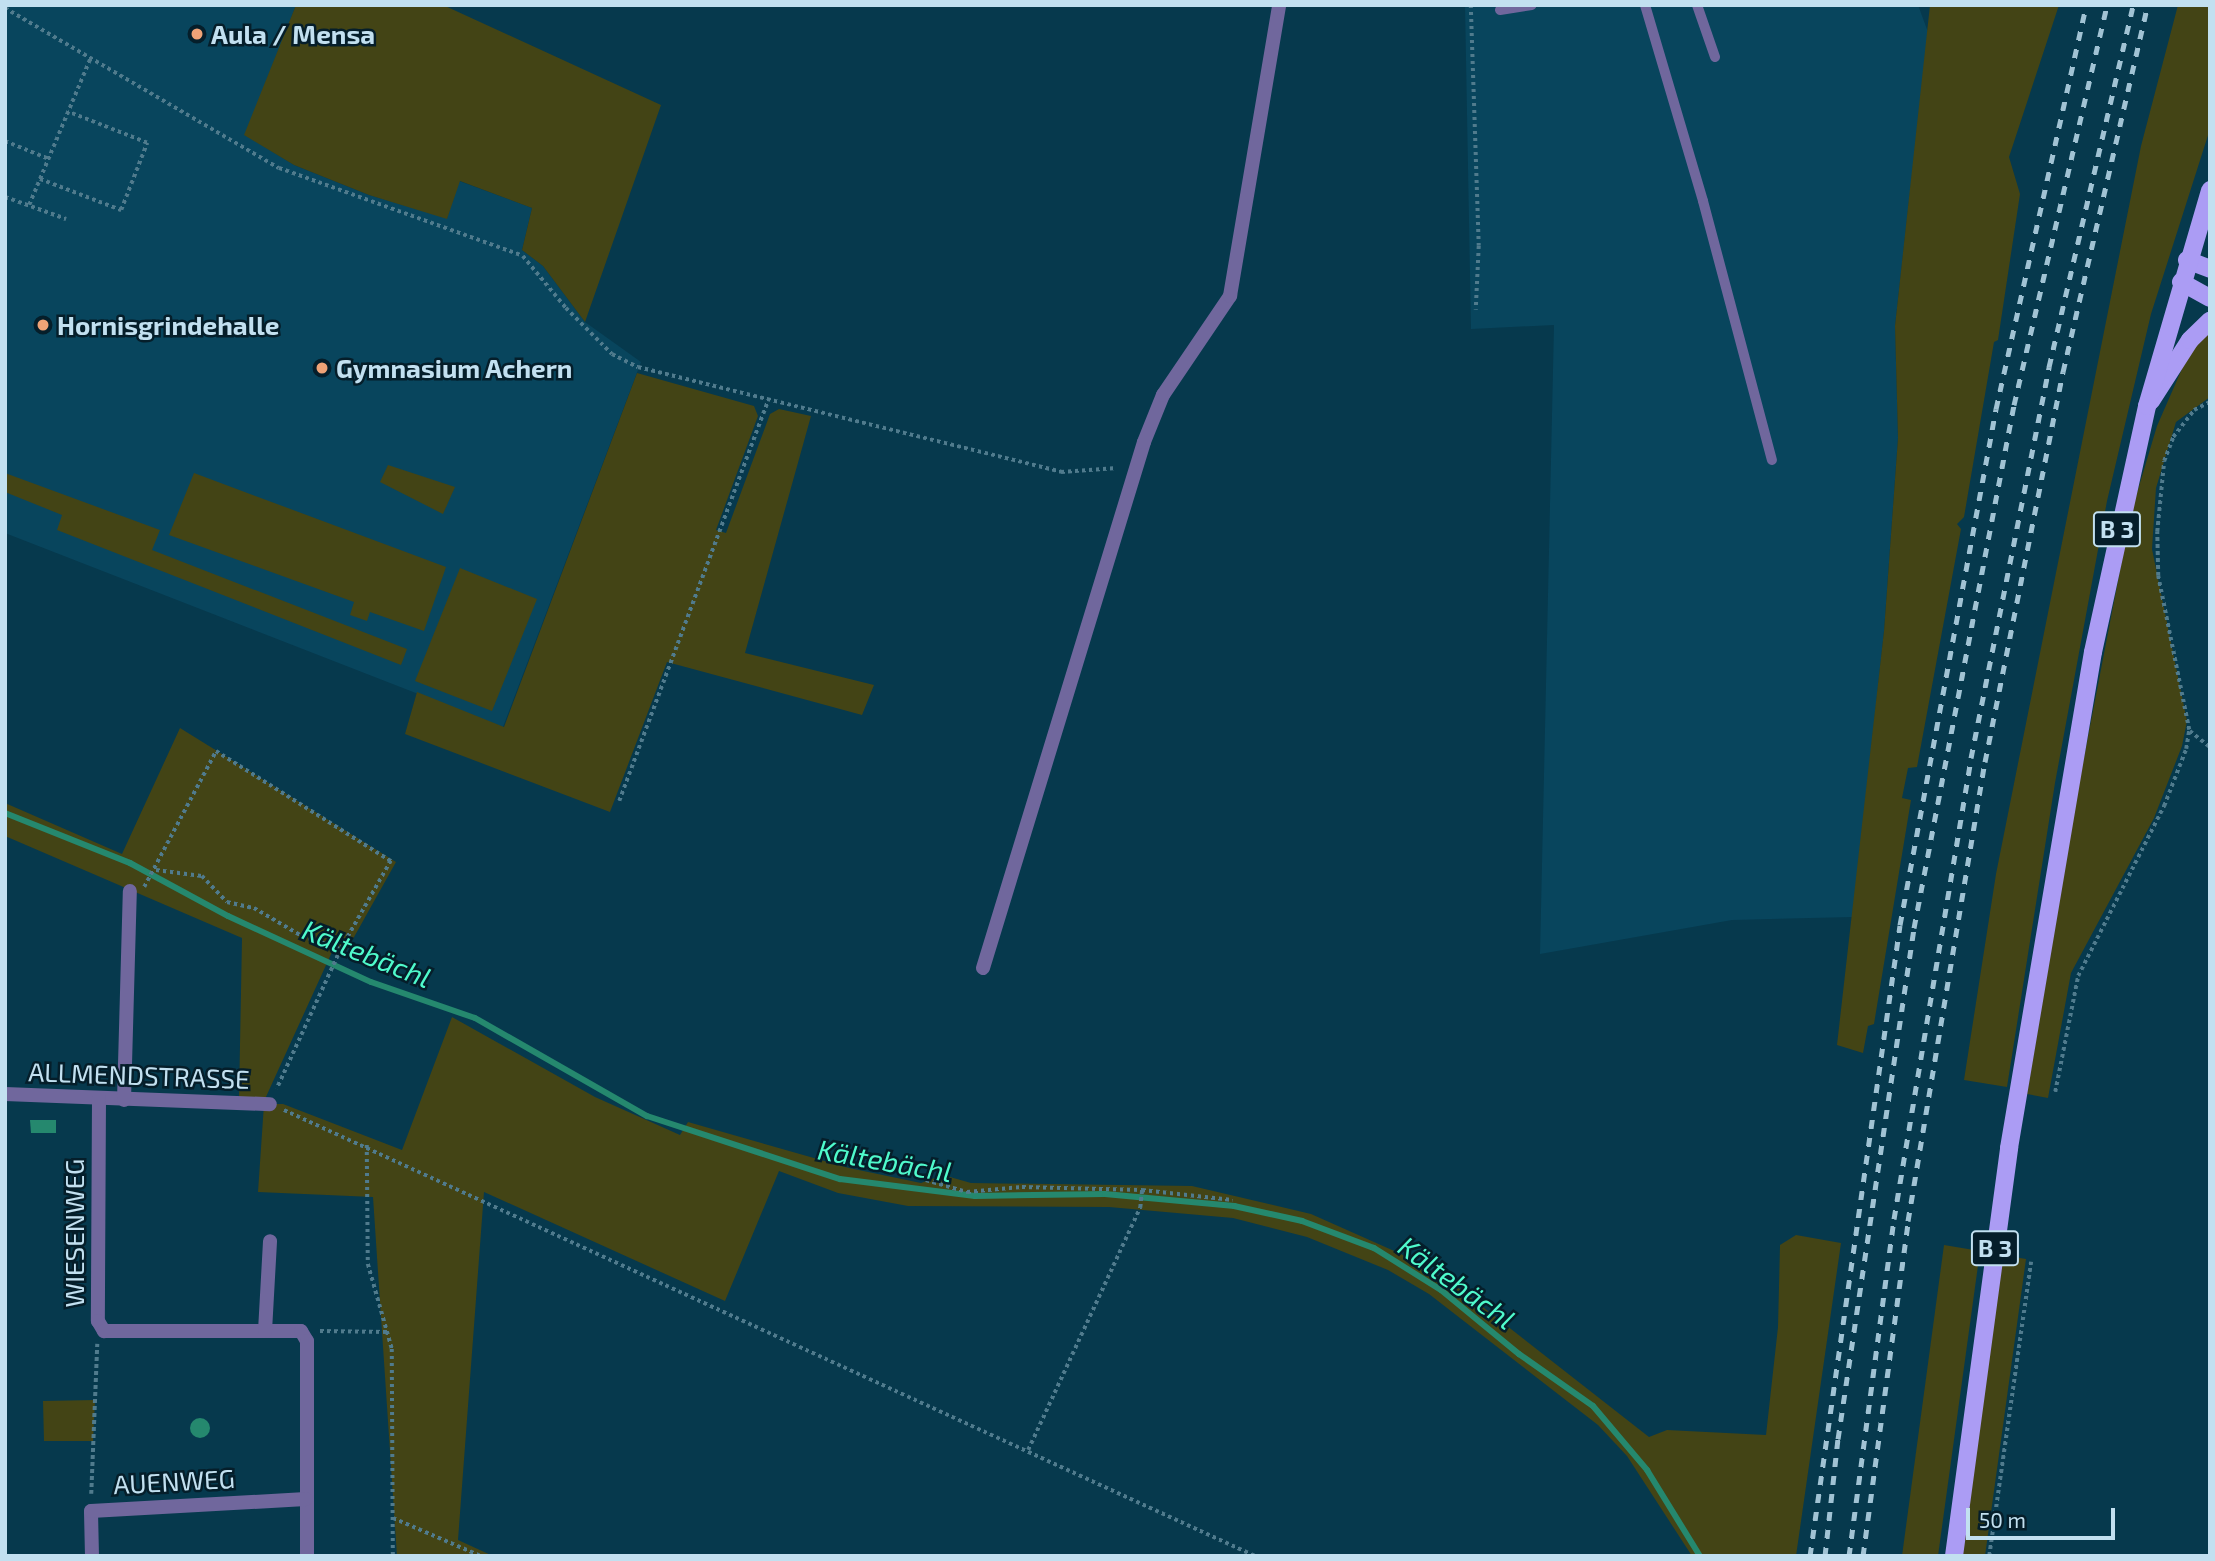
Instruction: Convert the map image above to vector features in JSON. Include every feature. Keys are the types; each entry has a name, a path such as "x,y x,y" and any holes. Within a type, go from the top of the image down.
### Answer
{"main road":[{"name":"B 3","path":"1954,1556 2042,942 2109,564 2147,407 2187,260 2210,190"},
{"path":"2187,260 2210,269"},
{"path":"2181,282 2210,298"},
{"path":"2147,407 2190,340 2210,321"}],"street":[{"path":"983,968 1144,442 1163,396 1230,296 1279,5"},
{"path":"124,1100 137,890"},
{"name":"ALLMENDSTRASSE","path":"5,1094 270,1104"},
{"name":"WIESENWEG","path":"99,1098 98,1321 104,1331 301,1331"},
{"path":"265,1331 270,1241"},
{"path":"301,1331 307,1341 307,1556"},
{"name":"AUENWEG","path":"92,1556 90,1511 306,1499"}],"lane":[{"path":"1500,10 1532,5"},
{"path":"1645,5 1703,201 1772,460"},
{"path":"1698,5 1714,57"}],"path":[{"path":"1471,5 1479,246 1476,310"},
{"path":"5,8 279,168 523,256 612,354 638,367 1061,472 1117,468"},
{"path":"29,205 91,57"},
{"path":"40,179 121,210 147,143 68,112"},
{"path":"5,141 49,159"},
{"path":"5,197 66,219"},
{"path":"619,801 768,400"},
{"path":"2055,1092 2078,976 2164,806 2189,730 2158,576 2157,531 2164,461 2173,437 2194,410 2210,402"},
{"path":"2189,730 2210,747"},
{"path":"137,890 156,870 216,751 391,861 341,950 270,1104 367,1145 1255,1556"},
{"path":"156,870 202,876 227,902 254,908 302,936 341,950"},
{"path":"367,1145 368,1264 392,1349 393,1556"},
{"path":"926,1180 967,1192 1022,1187 1142,1190 1231,1200"},
{"path":"1027,1450 1140,1208 1142,1190"},
{"path":"1989,1556 2031,1262"},
{"path":"90,1511 98,1321"},
{"path":"301,1331 388,1332"},
{"path":"392,1518 481,1556"}],"shaded area":[{"name":"Gymnasium Achern","path":"5,5 296,5 245,135 294,165 369,195 447,218 459,181 532,208 522,250 543,266 585,322 641,362 503,727 5,533"},
{"path":"296,5 443,5 661,105 585,322 543,266 522,250 532,208 460,181 447,219 369,195 294,165 244,135"},
{"path":"1465,5 1918,5 1928,32 1895,326 1898,438 1884,631 1853,917 1732,920 1540,954 1554,325 1471,329"},
{"path":"1930,5 2059,5 2009,157 2020,194 1998,340 1994,342 1964,517 1957,524 1961,529 1917,767 1908,768 1902,798 1911,800 1874,1024 1868,1026 1863,1053 1837,1045 1884,631 1898,438 1895,326"},
{"path":"2178,5 2210,5 2210,129 2151,314 2107,501 2055,783 2007,1087 1964,1080 1996,874 2141,146"},
{"path":"2210,330 2210,397 2176,422 2156,488 2152,549 2187,721 2182,746 2154,818 2071,973 2048,1098 2027,1094 2077,794 2131,513 2157,426 2188,355"},
{"path":"637,373 754,406 758,416 716,530 726,533 770,414 779,409 811,416 745,653 874,685 862,715 667,662 610,812 405,734 417,692 504,727"},
{"path":"388,465 455,487 443,514 380,482"},
{"path":"5,473 160,530 152,550 407,649 401,665 57,530 62,515 5,492"},
{"path":"194,473 446,567 424,631 370,612 367,621 350,615 354,602 169,535"},
{"path":"460,568 537,599 492,711 415,681"},
{"path":"180,728 396,862 344,955 332,952 265,1099 239,1098 242,938 5,836 5,803 122,854"},
{"path":"452,1017 595,1097 680,1135 688,1122 849,1168 921,1183 943,1175 971,1183 1192,1186 1311,1214 1401,1254 1456,1286 1649,1437 1667,1430 1766,1435 1778,1327 1780,1245 1796,1235 1841,1243 1796,1556 1692,1556 1627,1456 1598,1425 1429,1294 1388,1270 1307,1237 1233,1218 1109,1207 908,1206 838,1193 779,1171 725,1301 484,1192 458,1540 493,1556 397,1556 373,1197 258,1192 264,1104 283,1104 402,1150"},
{"path":"30,1120 56,1120 56,1133 31,1133"},
{"path":"1944,1245 1980,1251 1938,1556 1902,1556"},
{"path":"2002,1255 2026,1259 1985,1556 1962,1556"},
{"path":"95,1400 93,1441 44,1441 43,1401"},
{"path":"200,1418 207,1421 210,1428 207,1435 200,1438 193,1435 190,1428 193,1421"}],"waterway":[{"name":"Kältebächl","path":"5,813 130,863 228,916 371,982 475,1018 647,1116 840,1179 975,1196 1105,1194 1234,1206 1302,1221 1374,1248 1441,1290 1519,1354 1593,1406 1647,1470 1700,1556"}],"railway":[{"path":"1810,1556 1900,925 1996,409 2086,5"},
{"path":"1825,1556 1838,1439 1914,928 2014,405 2107,5"},
{"path":"1849,1556 1894,1219 1971,758 2049,367 2133,5"},
{"path":"1863,1556 1908,1221 1985,762 2063,372 2148,5"}],"place":[{"name":"Aula / Mensa","path":"197,34"},
{"name":"Hornisgrindehalle","path":"43,325"},
{"name":"Gymnasium Achern","path":"322,368"}]}
